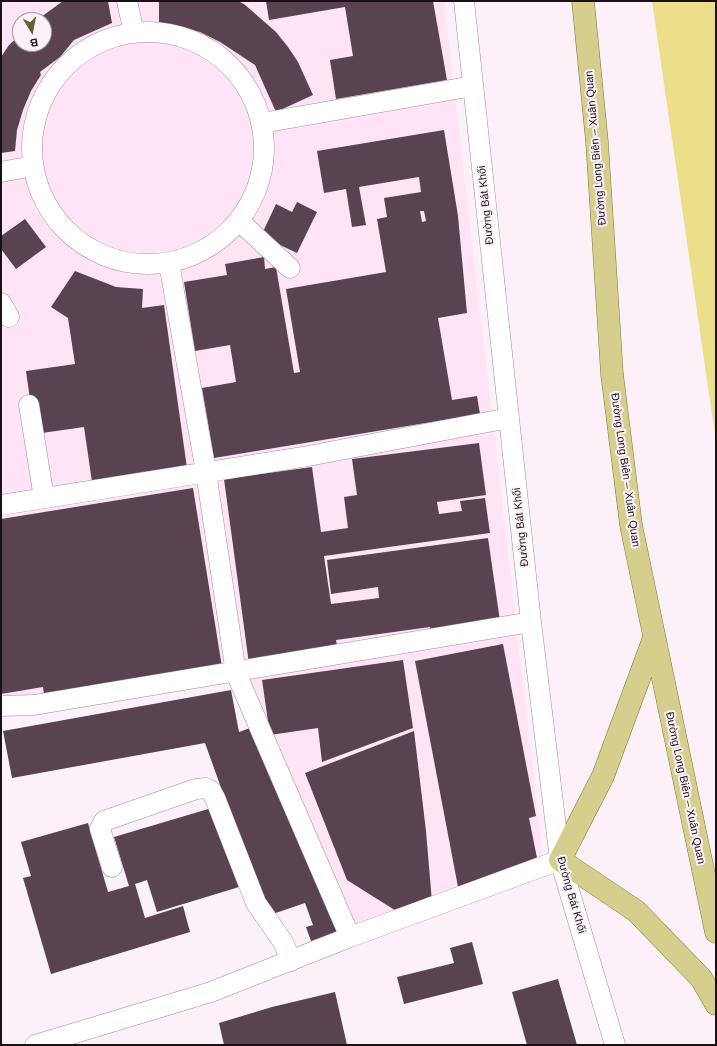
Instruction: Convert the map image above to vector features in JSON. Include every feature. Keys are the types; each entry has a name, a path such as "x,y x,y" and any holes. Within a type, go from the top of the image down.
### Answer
{"main road":[{"name":"Đường Long Biên – Xuân Quan","path":"583,1 596,142 612,374 631,525 716,932"},
{"path":"654,638 603,776 560,860 636,911 701,978 716,1004"}],"street":[{"path":"128,1 134,33"},
{"name":"Đường Bát Khối","path":"464,1 531,622 560,860 615,1045"},
{"path":"134,33 168,34 201,44 229,64 250,91 262,123 265,158 257,191 239,221 213,244 195,255 169,263 132,263 96,252 66,231 44,201 33,166 32,136 36,120 40,105 55,78 77,56 104,41 134,33"},
{"path":"262,123 473,86"},
{"path":"1,172 33,166"},
{"path":"239,221 290,268"},
{"path":"169,263 206,472 236,672 350,937"},
{"path":"29,405 44,498"},
{"path":"1,505 308,456 509,418"},
{"path":"1,706 34,705 531,622"},
{"path":"112,867 100,828 104,821 202,787 206,788 211,791 256,903 283,942 291,961"},
{"path":"35,1045 211,992 350,937 560,860"}],"shaded area":[{"path":"1,1 444,1 544,864 345,927 227,675 1,718"},
{"path":"652,1 716,1 716,442"}],"building":[{"path":"63,1 108,1 112,23 74,40 60,57 40,72 41,75 31,91 23,110 17,130 15,151 1,153 1,57 12,42 12,52 52,52 52,12 48,12"},
{"path":"159,1 238,1 244,4 276,32 288,47 298,62 313,95 276,112 255,65 220,42 200,32 159,23"},
{"path":"266,1 433,1 447,80 336,99 330,60 353,56 345,7 269,20"},
{"path":"444,130 458,216 467,313 438,318 452,400 477,396 480,414 214,458 202,388 236,382 230,345 195,351 184,282 227,275 225,264 264,257 265,269 276,267 294,373 300,372 286,289 386,272 377,219 387,217 384,198 421,192 419,177 359,187 366,225 352,227 346,189 324,193 317,151","holes":["420,211 424,211 426,221 422,222"]},
{"path":"297,202 317,212 297,253 261,236 276,204 292,212"},
{"path":"25,219 46,247 16,269 1,249 1,236"},
{"path":"75,271 116,287 143,289 142,308 164,305 187,468 92,482 84,427 35,434 26,371 75,364 68,318 51,307"},
{"path":"479,443 486,495 437,502 439,514 462,511 460,501 485,498 490,533 324,556 331,604 379,598 378,587 331,594 327,560 488,538 500,621 431,631 430,627 336,640 338,651 249,664 224,479 312,467 321,532 348,528 344,497 357,495 352,459"},
{"path":"193,488 222,667 44,696 43,687 1,694 1,519"},
{"path":"503,644 536,816 529,818 538,863 458,887 415,661"},
{"path":"403,660 413,728 322,762 318,728 270,735 262,680"},
{"path":"231,690 239,732 250,728 314,870 337,932 311,941 306,927 313,925 305,903 267,916 205,743 12,778 3,731"},
{"path":"414,731 426,831 432,902 401,914 347,880 305,773"},
{"path":"215,807 239,887 157,912 147,880 135,884 145,918 183,906 190,932 51,974 23,878 31,876 21,842 88,823 108,892 129,886 114,837"},
{"path":"472,942 483,984 404,1004 397,977 454,963 450,948"},
{"path":"558,979 577,1045 527,1045 512,992"},
{"path":"335,992 347,1045 224,1045 219,1023 272,1007"}]}
